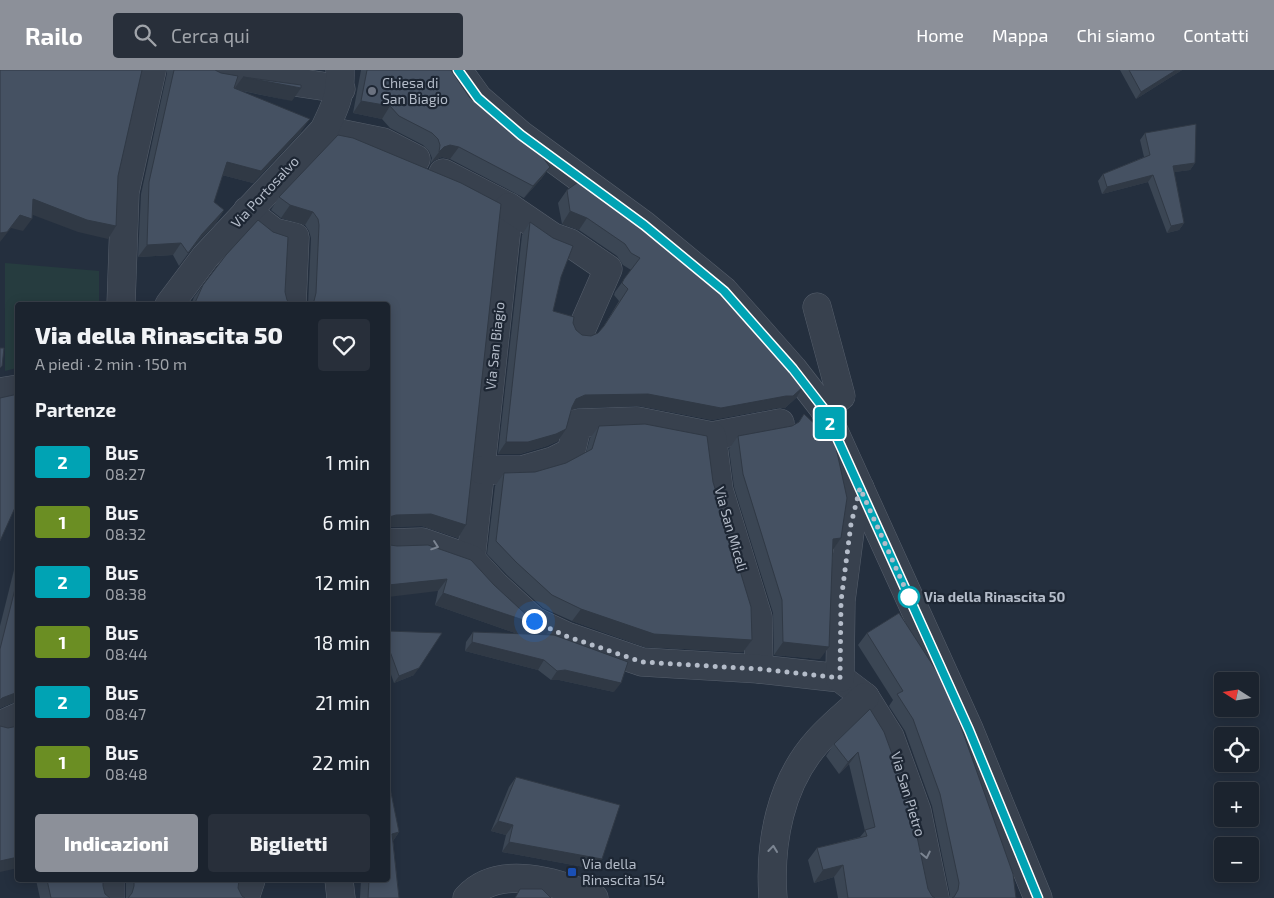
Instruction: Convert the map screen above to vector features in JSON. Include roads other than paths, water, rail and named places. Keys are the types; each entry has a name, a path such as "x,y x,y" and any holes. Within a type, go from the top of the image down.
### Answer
{"street":[{"path":"121,302 125,192 152,70"},
{"path":"215,70 340,79"},
{"path":"458,70 478,98 521,135 644,225 724,291 793,369 824,409 969,730 1038,898"},
{"name":"Via Portosalvo","path":"171,302 205,257 324,130 336,105 340,79"},
{"path":"324,130 383,142 416,159"},
{"path":"443,173 509,208 553,237 570,243 608,269 580,333"},
{"name":"Via San Biagio","path":"471,559 509,208"},
{"path":"247,212 274,232 295,237 292,302"},
{"path":"817,308 841,396 824,409"},
{"path":"0,392 15,390"},
{"path":"482,470 522,470 552,461 571,452 578,423 637,421 712,436 780,423"},
{"name":"Via San Miceli","path":"712,436 719,490 758,617 759,669"},
{"path":"840,678 841,601 851,524 860,488"},
{"name":"Via San Pietro","path":"390,544 422,542 471,559 496,586 534,621 566,636 642,662 759,669 840,678 865,696 890,737 916,811 935,898"},
{"path":"773,898 771,874 773,846 780,814 798,767 818,740 865,696"},
{"path":"0,725 15,718"},
{"path":"467,898 484,885 515,878 545,880 594,898"},
{"path":"110,882 110,898"},
{"path":"245,898 250,882"},
{"path":"339,882 342,898"}],"place":[{"name":"Chiesa di San Biagio","path":"372,91"},
{"name":"Via della Rinascita 50","path":"909,597"},
{"name":"Via della Rinascita 154","path":"572,872"}]}
